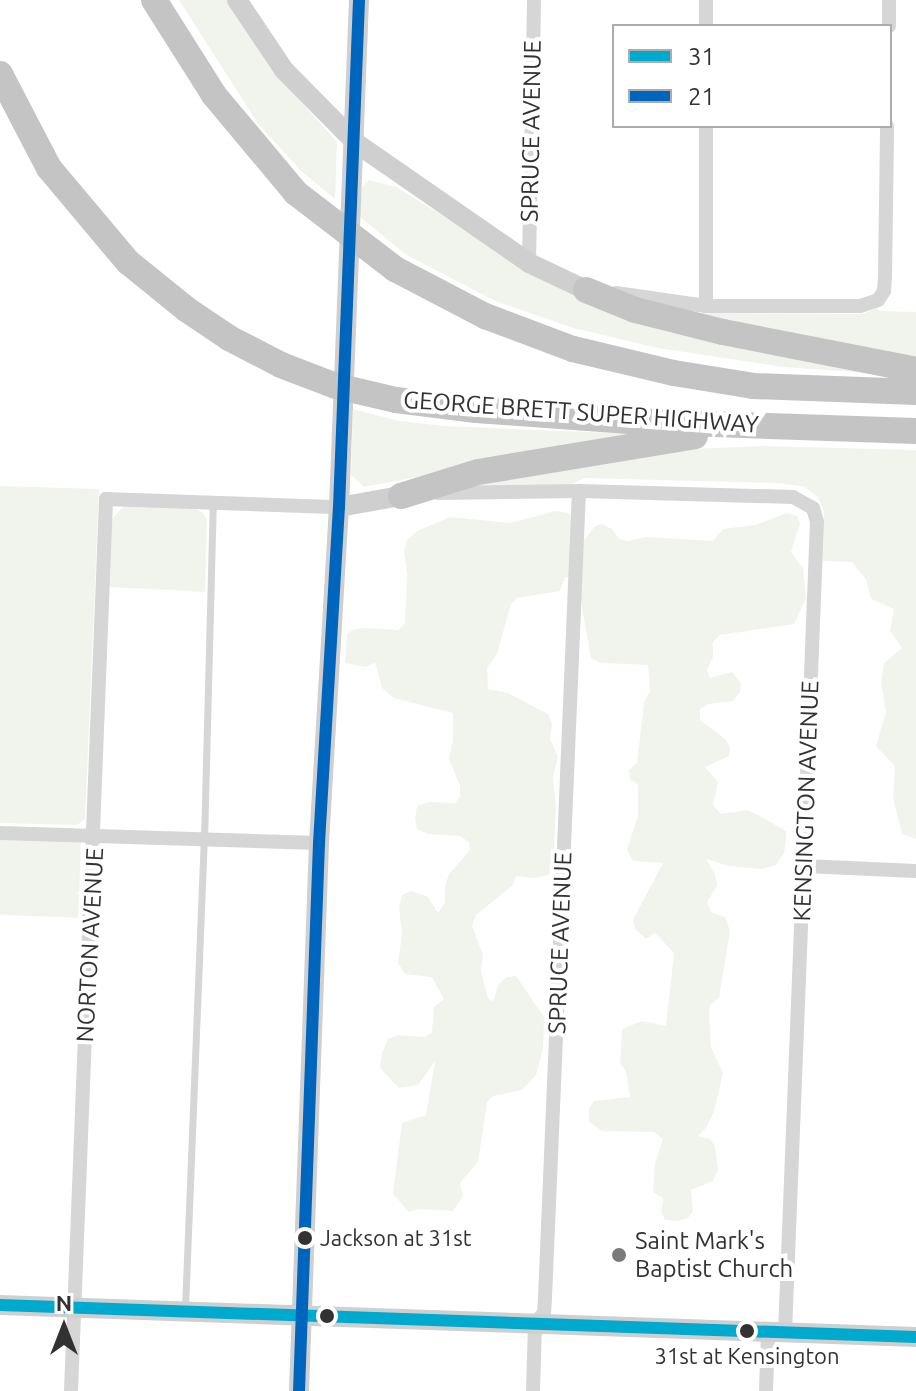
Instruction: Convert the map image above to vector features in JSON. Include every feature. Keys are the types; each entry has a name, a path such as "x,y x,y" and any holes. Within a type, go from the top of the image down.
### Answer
{"highway":[{"name":"GEORGE BRETT SUPER HIGHWAY","path":"154,0 214,95 296,193 395,269 485,316 573,349 660,370 753,386 916,392"},
{"name":"GEORGE BRETT SUPER HIGHWAY","path":"0,74 49,168 89,220 128,262 186,309 229,338 281,365 336,386 396,400 629,421 916,431"},
{"path":"586,290 635,310 723,332 916,370"},
{"path":"401,496 478,472 638,443 770,426"}],"street":[{"path":"237,0 284,70 356,143 529,263 586,290 706,306 860,306 878,300 884,291 885,277 887,128"},
{"path":"299,1391 319,843 339,507 356,143 359,0"},
{"name":"SPRUCE AVENUE","path":"529,263 534,0"},
{"path":"706,0 706,24"},
{"path":"889,0 889,24"},
{"path":"706,128 706,306"},
{"path":"213,503 339,507 401,496 579,491"},
{"name":"SPRUCE AVENUE","path":"533,1391 535,1323 544,1313 579,491"},
{"name":"KENSINGTON AVENUE","path":"579,491 793,497 813,508 817,522 804,866 777,1332 766,1391"},
{"name":"NORTON AVENUE","path":"71,1391 106,499 213,503"},
{"path":"0,833 319,843"},
{"path":"804,866 916,871"},
{"path":"0,1305 916,1337"}],"lane":[{"path":"185,1312 204,840 213,503"}],"shaded area":[{"path":"179,0 227,0 277,75 337,142 335,199 301,171 259,125"},
{"path":"369,180 396,187 568,293 630,318 898,375 783,367 658,348 573,328 495,301 405,254 360,217 362,187"},
{"path":"877,308 880,311 916,312 916,358 693,313 863,314"},
{"path":"353,409 399,421 444,426 663,435 558,450 364,487 351,475"},
{"path":"762,446 916,450 916,839 902,834 893,798 895,766 876,746 886,712 881,683 884,663 902,648 890,631 894,609 871,599 866,579 852,562 823,561 824,511 818,497 805,487 778,483 585,478 570,485 457,487 667,450"},
{"path":"0,486 99,489 85,819 77,825 0,823"},
{"path":"135,504 195,509 203,513 207,520 205,592 109,587 112,519 123,507"},
{"path":"555,511 569,513 582,543 595,526 602,524 612,529 619,539 628,541 647,537 713,541 723,529 755,525 787,513 797,516 800,524 791,552 803,568 806,598 794,624 720,635 713,642 713,657 707,670 710,678 732,672 741,683 740,692 733,701 709,704 700,709 700,720 725,739 730,747 729,756 705,767 718,782 713,805 721,814 747,810 758,815 786,831 786,841 784,853 776,865 762,869 729,866 706,859 715,874 717,886 707,902 711,912 725,917 730,931 719,998 710,1005 709,1016 711,1047 723,1073 714,1112 698,1136 710,1139 715,1146 718,1170 713,1181 691,1190 693,1211 688,1218 678,1221 665,1220 661,1212 663,1198 653,1192 655,1163 663,1139 654,1132 602,1131 589,1122 589,1109 594,1101 630,1097 626,1071 620,1063 622,1029 642,1021 666,1026 674,953 655,933 646,939 635,929 633,920 663,863 633,861 627,850 638,816 638,785 630,779 629,770 637,763 644,703 650,691 648,665 601,663 591,658 581,602 581,571 565,578 560,591 517,598 511,604 497,654 487,668 488,689 508,693 548,714 552,725 550,739 558,757 553,777 556,807 553,868 548,875 534,878 516,876 513,885 476,915 472,926 483,955 481,971 488,998 493,1002 498,985 507,977 516,976 544,1017 543,1049 536,1075 522,1090 493,1096 487,1102 478,1162 460,1183 463,1196 453,1211 419,1209 409,1212 393,1194 402,1123 426,1115 435,1061 418,1085 399,1088 380,1068 382,1053 388,1039 398,1035 424,1037 432,1033 434,1007 444,999 432,977 405,974 398,963 402,934 399,907 402,895 411,891 428,897 438,913 445,902 449,874 470,850 469,842 460,836 428,834 417,829 415,819 417,806 429,802 455,803 460,797 460,786 449,759 453,741 453,713 394,698 382,688 375,662 366,667 345,663 347,634 354,629 366,628 398,630 405,623 407,574 404,552 407,540 417,531 450,517 510,523"},
{"path":"0,838 81,841 78,918 0,915"}],"transit line":[{"name":"21","path":"299,1391 319,843 339,507 359,0"},
{"name":"31","path":"0,1305 916,1337"}],"place":[{"name":"Jackson at 31st","path":"305,1238"},
{"name":"Saint Mark's Baptist Church","path":"619,1255"},
{"name":"31st at Kensington","path":"747,1331"}]}
